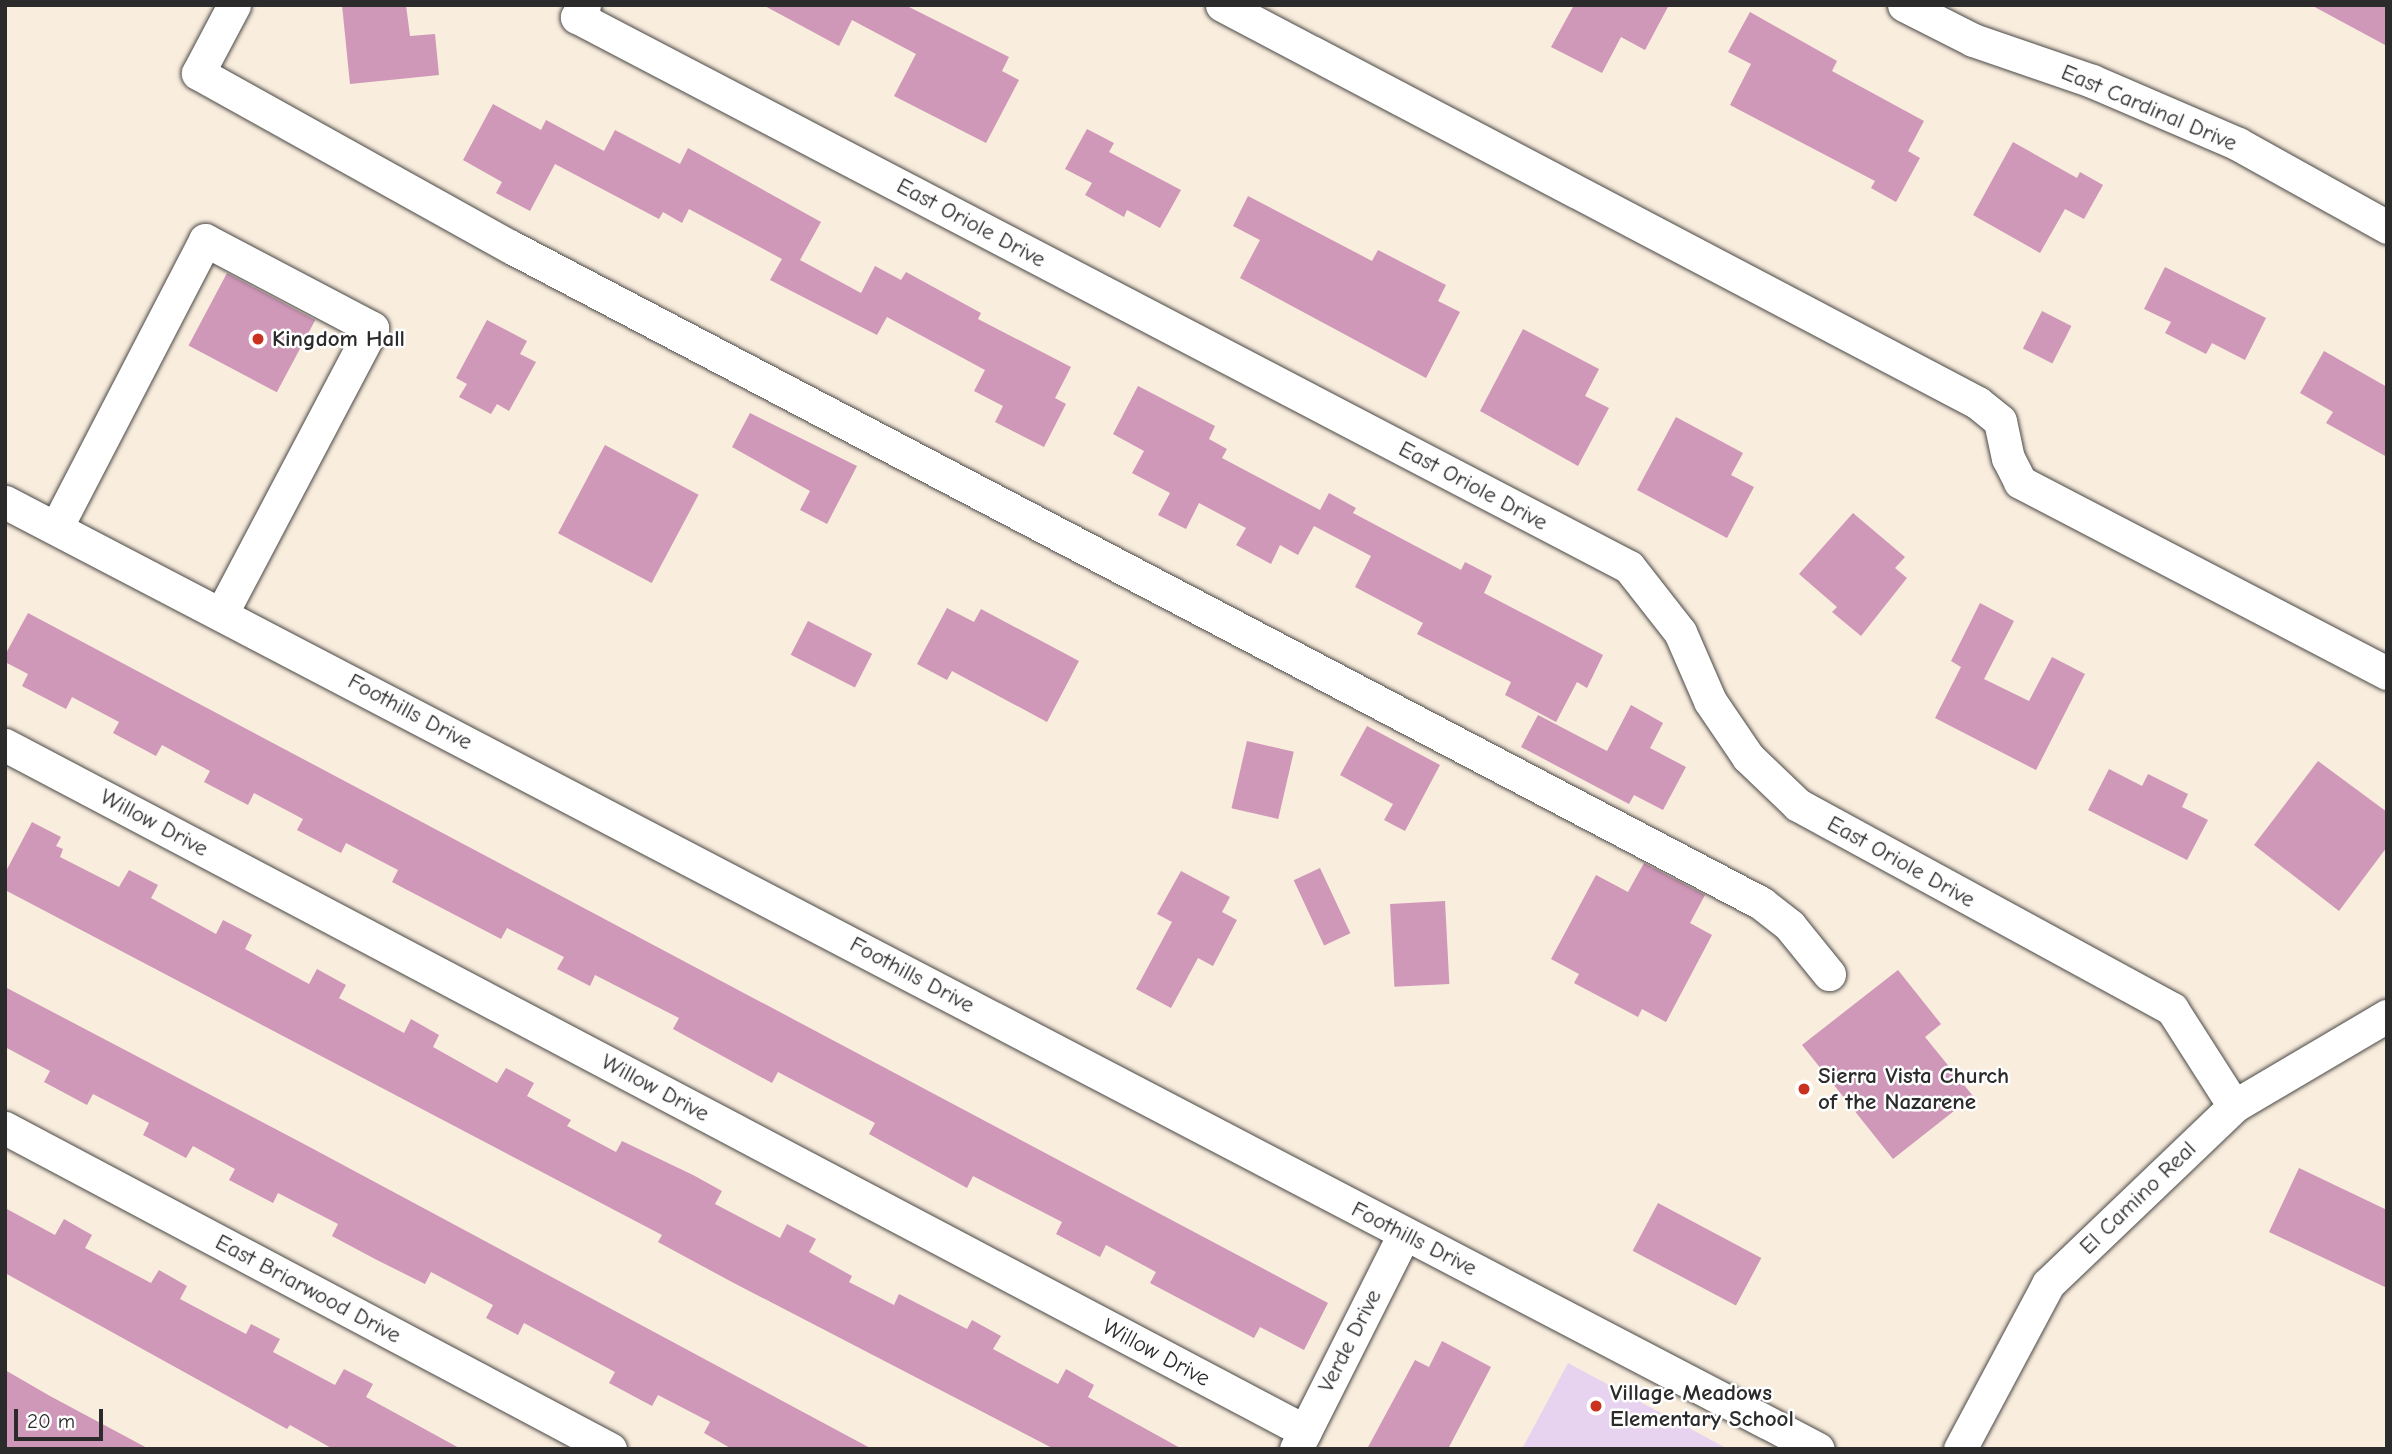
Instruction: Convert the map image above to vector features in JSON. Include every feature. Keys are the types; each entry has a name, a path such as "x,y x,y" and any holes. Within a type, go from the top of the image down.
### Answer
{"street":[{"path":"233,5 198,73 511,247 1761,903 1790,926 1829,974"},
{"path":"1222,5 1978,402 2000,421 2008,458 2020,482 2387,673"},
{"name":"East Cardinal Drive","path":"1904,5 1973,40 2092,81 2238,144 2387,227"},
{"name":"East Oriole Drive","path":"580,11 1629,568 1680,632 1710,702 1748,757 1798,805 2172,1009 2234,1106"},
{"path":"56,528 205,240 372,328 222,612"},
{"name":"Foothills Drive","path":"5,502 222,612 1818,1449"},
{"name":"Willow Drive","path":"5,745 1300,1440"},
{"name":"El Camino Real","path":"1960,1449 2048,1284 2234,1106 2387,1016"},
{"name":"East Briarwood Drive","path":"5,1128 610,1449"},
{"name":"Verde Drive","path":"1300,1440 1404,1234"}],"shaded area":[{"name":"Village Meadows Elementary School","path":"1568,1363 1728,1449 1522,1449"}],"building":[{"path":"342,5 406,5 410,36 435,34 439,75 350,84"},
{"path":"763,5 905,5 1009,57 1002,71 1019,80 986,143 894,96 916,54 852,20 839,46"},
{"path":"1574,5 1669,5 1645,50 1621,37 1602,73 1551,47"},
{"path":"2311,5 2387,5 2387,46"},
{"path":"1750,12 1837,61 1832,71 1924,121 1908,151 1920,158 1896,202 1871,188 1875,181 1730,105 1751,64 1728,52"},
{"path":"493,104 541,130 546,120 604,151 615,130 680,164 688,148 821,222 800,260 861,293 875,266 901,280 906,272 981,313 978,319 1071,367 1055,398 1066,404 1044,447 995,422 1003,406 974,391 985,370 887,317 877,335 770,280 782,259 689,209 682,223 663,212 659,219 555,164 530,211 496,193 502,182 463,160"},
{"path":"1087,129 1114,143 1109,152 1181,190 1160,228 1127,210 1124,217 1085,195 1092,183 1065,169"},
{"path":"2013,142 2077,178 2080,172 2103,185 2084,219 2065,209 2040,253 1973,215"},
{"path":"1248,196 1372,261 1378,250 1446,285 1438,301 1460,312 1426,378 1240,278 1260,240 1233,226"},
{"path":"2165,267 2266,318 2245,360 2212,343 2206,354 2165,333 2171,322 2144,309"},
{"path":"227,273 315,320 277,392 189,345"},
{"path":"2042,311 2071,326 2052,363 2023,348"},
{"path":"487,320 527,341 520,354 536,362 509,411 497,404 491,414 459,397 467,384 456,378"},
{"path":"1523,329 1599,369 1585,396 1609,408 1578,466 1480,411"},
{"path":"2324,351 2387,387 2387,457 2326,423 2333,412 2300,393"},
{"path":"1138,386 1215,426 1209,439 1227,449 1222,458 1320,510 1329,493 1356,508 1353,513 1461,570 1465,562 1492,576 1484,593 1603,655 1587,688 1577,682 1556,722 1505,695 1511,682 1417,634 1423,623 1355,587 1371,556 1314,526 1298,555 1280,545 1271,564 1236,545 1246,528 1199,503 1186,529 1158,515 1170,493 1132,473 1144,451 1113,434"},
{"path":"750,413 857,466 827,524 800,510 810,491 732,447"},
{"path":"1676,417 1743,453 1731,475 1754,487 1727,538 1637,490"},
{"path":"605,445 699,495 652,583 558,533"},
{"path":"1853,513 1905,557 1895,568 1907,578 1861,636 1832,612 1837,607 1799,574"},
{"path":"1980,603 2014,621 1984,679 2029,701 2052,657 2085,674 2036,770 1935,718 1961,667 1951,661"},
{"path":"947,608 974,622 981,609 1079,661 1047,722 952,671 947,680 917,664"},
{"path":"28,613 1328,1303 1304,1350 1260,1327 1254,1338 1150,1283 1156,1272 1106,1245 1100,1257 1056,1234 1062,1222 973,1176 967,1188 869,1134 875,1123 778,1072 772,1083 673,1029 679,1018 595,975 590,986 557,969 564,957 507,928 501,939 392,882 398,870 346,843 341,853 297,830 303,819 254,793 248,805 204,782 210,771 162,745 156,756 113,733 119,722 72,697 66,709 22,686 28,674 5,662 5,655"},
{"path":"808,621 872,654 855,688 791,655"},
{"path":"1631,705 1663,723 1650,748 1686,767 1663,810 1634,795 1629,804 1521,747 1538,715 1607,751"},
{"path":"1367,726 1440,765 1405,831 1384,820 1393,804 1340,775"},
{"path":"1247,741 1294,752 1278,819 1231,808"},
{"path":"2318,761 2387,812 2387,847 2339,911 2254,845"},
{"path":"2109,769 2142,786 2148,774 2188,794 2182,807 2208,820 2187,860 2088,810"},
{"path":"32,822 61,837 56,846 63,849 60,857 119,887 129,870 158,885 151,898 216,934 223,920 252,935 245,949 309,984 317,969 346,985 339,998 404,1033 411,1019 439,1035 433,1047 497,1083 506,1068 534,1083 527,1096 571,1120 567,1126 616,1152 622,1141 693,1175 722,1191 715,1204 780,1238 787,1224 816,1239 809,1252 852,1276 849,1282 894,1305 899,1294 967,1329 972,1320 1001,1336 993,1349 1058,1384 1066,1369 1094,1385 1088,1397 1182,1449 1054,1449 658,1242 662,1235 5,890 5,873"},
{"path":"1644,863 1705,895 1690,923 1712,935 1666,1022 1642,1009 1638,1017 1574,983 1579,974 1551,959 1596,875 1628,892"},
{"path":"1320,868 1350,933 1324,946 1294,880"},
{"path":"1181,871 1230,897 1222,912 1237,920 1213,966 1198,958 1171,1008 1136,989 1172,922 1157,914"},
{"path":"1445,901 1449,984 1394,987 1390,904"},
{"path":"1898,970 1941,1024 1925,1037 1973,1096 1893,1159 1802,1045"},
{"path":"5,987 872,1449 732,1449 704,1433 710,1422 658,1395 652,1406 609,1383 615,1372 524,1323 518,1335 486,1318 493,1305 431,1272 425,1284 375,1259 332,1236 338,1224 278,1193 273,1203 229,1180 235,1169 193,1146 186,1158 143,1135 149,1123 93,1094 87,1105 44,1082 50,1071 5,1047"},
{"path":"2299,1168 2387,1210 2387,1288 2269,1232"},
{"path":"1658,1203 1761,1258 1736,1306 1633,1251"},
{"path":"5,1208 55,1235 64,1219 92,1235 85,1248 151,1283 159,1270 187,1286 180,1299 246,1334 251,1324 280,1339 273,1352 335,1385 344,1369 373,1384 366,1397 461,1449 333,1449 290,1425 287,1429 5,1273"},
{"path":"1442,1341 1491,1367 1448,1449 1367,1449 1415,1360 1429,1367"},
{"path":"5,1370 50,1396 149,1449 5,1449"}],"place":[{"name":"Kingdom Hall","path":"258,339"},
{"name":"Sierra Vista Church of the Nazarene","path":"1804,1089"},
{"name":"Village Meadows Elementary School","path":"1596,1406"}]}
